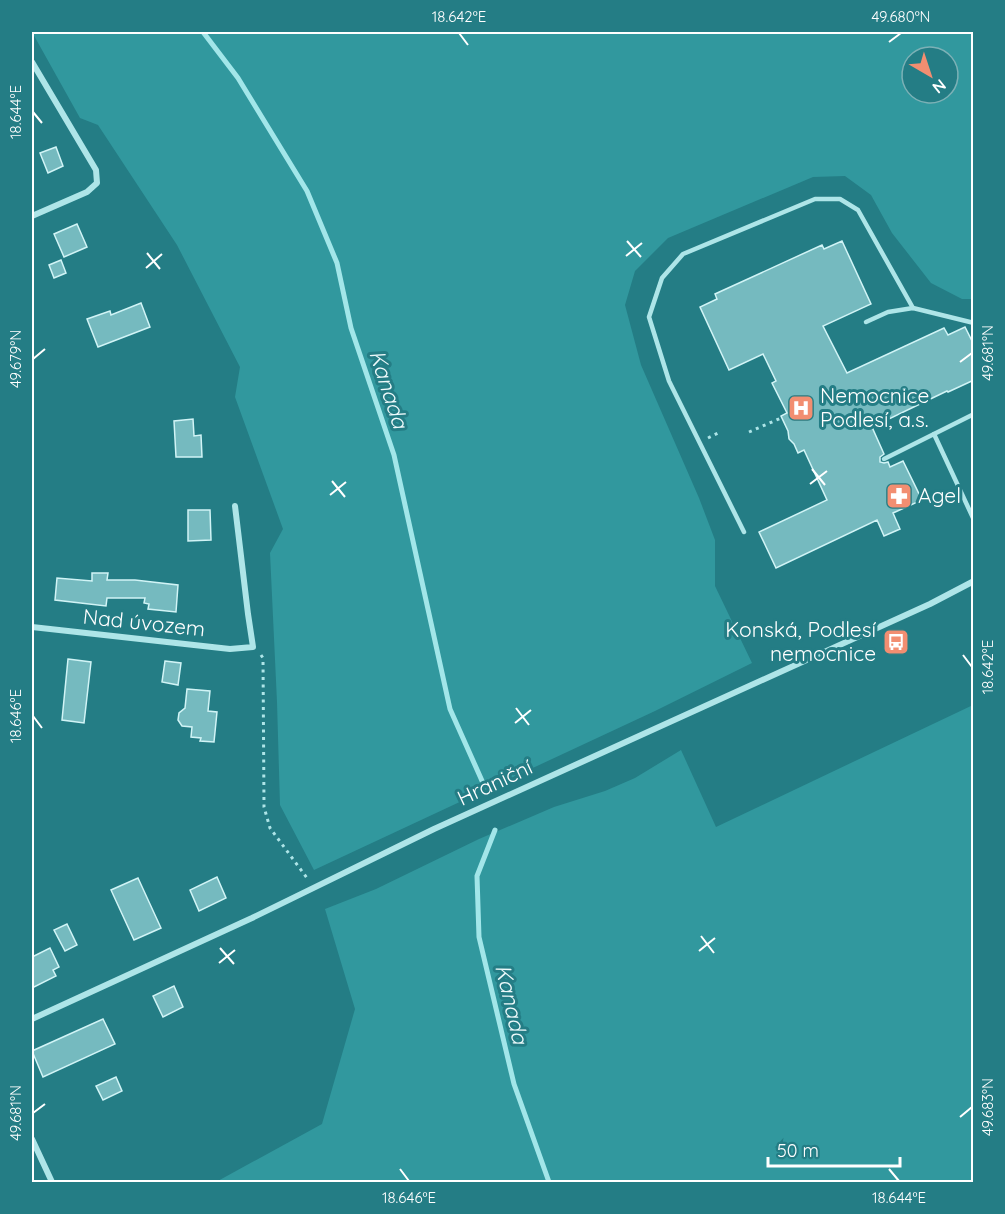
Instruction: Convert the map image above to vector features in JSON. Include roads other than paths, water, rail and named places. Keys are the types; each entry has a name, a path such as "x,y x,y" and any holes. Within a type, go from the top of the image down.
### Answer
{"street":[{"path":"32,62 96,170 97,183 87,192 32,216"},
{"name":"Nad úvozem","path":"32,627 230,649 253,647 235,506"},
{"name":"Hraniční","path":"32,1019 252,918 434,829 930,604 974,581"},
{"path":"32,1139 52,1182"}],"lane":[{"path":"744,532 674,392 666,371 649,317 662,278 683,254 815,199 840,199 858,210 913,308"},
{"path":"866,322 888,312 913,308 974,322"},
{"path":"884,459 974,414"},
{"path":"933,434 974,520"}],"waterway":[{"name":"Kanada","path":"203,32 238,78 307,191 337,263 351,328 394,455 450,709 483,783"},
{"name":"Kanada","path":"495,830 477,876 479,937 514,1084 549,1182"}],"place":[{"name":"Nemocnice Podlesí, a.s.","path":"801,408"},
{"name":"Agel","path":"899,496"},
{"name":"Konská, Podlesí nemocnice","path":"896,642"}]}
